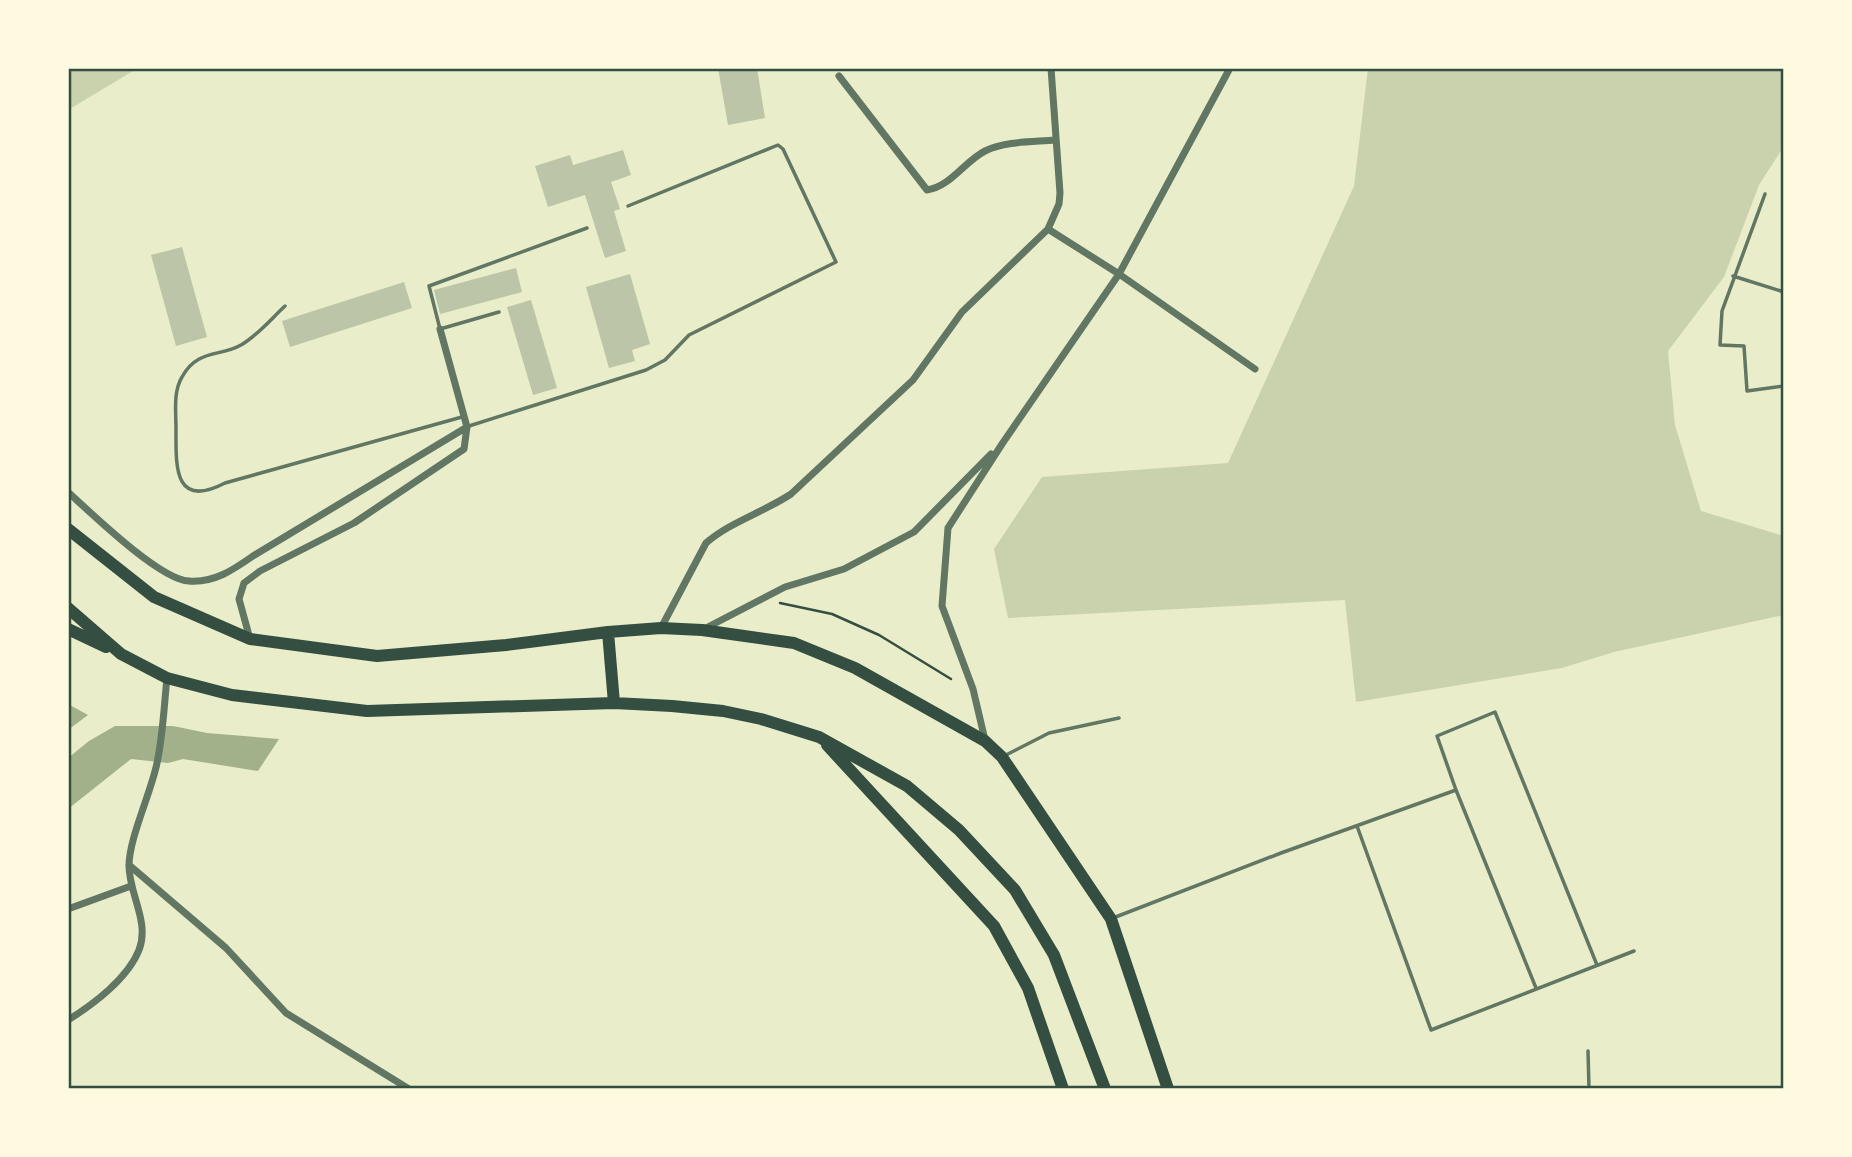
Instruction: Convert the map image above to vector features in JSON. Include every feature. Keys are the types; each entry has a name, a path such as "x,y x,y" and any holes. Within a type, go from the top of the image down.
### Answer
{"highway":[{"path":"68,529 154,597 250,639 377,656 661,628 702,630 794,643 855,668 985,741 1002,757 1111,919 1168,1089"},
{"path":"68,608 121,654"},
{"path":"68,629 167,678 232,695 367,711 614,703 723,711 761,719 819,737 907,786 959,830 1015,890 1054,955 1105,1089"},
{"path":"608,632 614,703"},
{"path":"819,737 995,926 1028,988 1063,1089"}],"street":[{"path":"661,628 706,543 718,533 775,505 791,494 913,380 962,312 1048,229 1059,204 1060,192 1051,68"},
{"path":"985,741 973,689 942,606 948,528 1002,444 1119,274 1230,68"},
{"path":"839,76 927,190 939,187 985,151 996,147 1055,140"},
{"path":"1048,229 1119,274 1255,369"},
{"path":"250,639 239,598 244,583 260,571 354,523 464,449 467,427 440,329"},
{"path":"68,492 167,574 187,582 208,580 228,574 467,427"},
{"path":"702,630 785,587 844,569 914,532 1002,444"},
{"path":"68,1020 93,1005 134,961 143,936 131,886 129,865 158,762 167,678"},
{"path":"129,865 226,948 286,1013 409,1089"},
{"path":"68,909 131,886"}],"lane":[{"path":"467,427 646,370 665,360 689,335 836,262 783,149 778,145 628,206"},
{"path":"1765,194 1721,311 1720,345 1744,346 1747,391 1784,386"},
{"path":"499,312 440,329 428,289 431,285 587,228"},
{"path":"1733,276 1784,292"},
{"path":"285,306 251,338 238,346 208,354 182,375 176,393 176,465 178,478 185,486 202,492 210,491 225,483 464,417"},
{"path":"1536,988 1437,736 1495,712 1597,965"},
{"path":"1002,757 1049,733 1119,718"},
{"path":"1111,919 1456,790"},
{"path":"1357,826 1431,1030 1633,951"},
{"path":"1588,1051 1589,1089"}],"path":[{"path":"780,603 832,614 879,635 951,680"}],"shaded area":[{"path":"68,68 138,68 68,110"},
{"path":"1368,68 1784,68 1784,146 1759,185 1724,277 1668,351 1675,425 1701,511 1784,536 1784,615 1614,652 1562,668 1356,702 1345,600 1008,618 994,549 1042,477 1228,463 1354,186"},
{"path":"68,704 88,715 68,730"},
{"path":"115,726 173,726 207,733 279,739 258,771 183,759 168,763 131,759 68,809 68,758 89,741"}],"building":[{"path":"718,68 757,68 765,118 728,125"},
{"path":"623,150 631,175 611,182 620,209 614,211 626,251 605,258 585,195 548,207 535,166 570,155 573,165"},
{"path":"182,247 207,337 176,346 151,255"},
{"path":"516,268 522,292 440,314 434,290"},
{"path":"630,274 650,344 632,350 635,361 609,368 586,287"},
{"path":"404,282 412,308 290,347 282,321"},
{"path":"531,300 557,388 533,395 507,307"}]}
